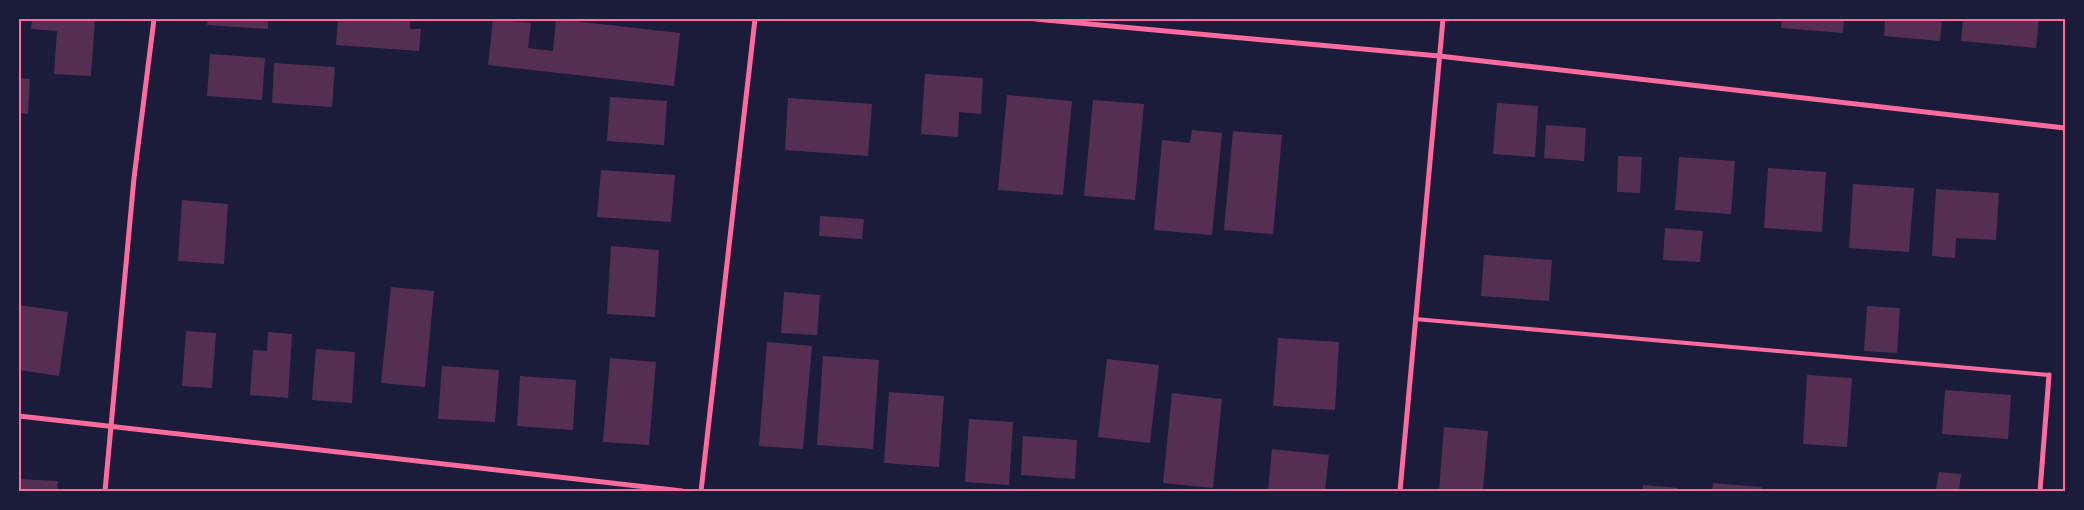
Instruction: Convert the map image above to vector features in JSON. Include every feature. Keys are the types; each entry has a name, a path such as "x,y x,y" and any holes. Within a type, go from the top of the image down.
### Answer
{"street":[{"path":"105,491 134,178 154,19"},
{"path":"701,491 755,19"},
{"path":"1035,19 1439,56 2065,128"},
{"path":"1400,491 1443,19"},
{"path":"2040,491 2049,375"},
{"path":"19,416 682,491"}],"lane":[{"path":"1415,319 2049,375"}],"building":[{"path":"32,19 95,19 91,76 54,74 57,31 31,29"},
{"path":"208,19 268,19 268,29 207,25"},
{"path":"338,19 410,19 410,29 421,29 419,51 336,45"},
{"path":"493,19 531,23 528,48 553,51 556,19 680,33 674,86 488,65"},
{"path":"1729,19 1744,19 1743,21"},
{"path":"1782,19 1844,19 1843,33 1781,28"},
{"path":"1885,19 1942,19 1940,41 1884,36"},
{"path":"1963,19 2039,19 2036,48 1961,41"},
{"path":"210,54 265,58 262,100 207,96"},
{"path":"274,63 335,67 332,107 272,103"},
{"path":"925,74 983,78 981,114 959,112 958,137 921,134"},
{"path":"19,78 30,79 28,114 19,113"},
{"path":"1007,95 1072,101 1063,195 998,190"},
{"path":"610,97 667,101 664,145 607,141"},
{"path":"788,98 872,104 868,156 785,150"},
{"path":"1093,100 1144,104 1135,200 1084,196"},
{"path":"1497,103 1538,106 1535,157 1493,154"},
{"path":"1546,125 1586,128 1584,161 1544,158"},
{"path":"1192,130 1222,133 1212,235 1154,230 1162,140 1190,143"},
{"path":"1233,131 1282,135 1273,234 1224,230"},
{"path":"1618,156 1642,157 1640,193 1617,192"},
{"path":"1679,157 1735,161 1731,214 1675,210"},
{"path":"1768,168 1826,172 1822,232 1764,228"},
{"path":"601,170 675,175 671,222 597,217"},
{"path":"1853,184 1914,188 1909,252 1849,248"},
{"path":"1936,189 1999,193 1996,240 1956,238 1955,258 1932,256"},
{"path":"182,200 228,204 224,264 178,261"},
{"path":"820,216 864,219 862,239 819,236"},
{"path":"1665,228 1703,231 1700,262 1663,260"},
{"path":"611,246 659,250 655,317 607,314"},
{"path":"1484,255 1552,260 1549,301 1481,296"},
{"path":"391,287 434,291 425,387 381,383"},
{"path":"784,292 820,295 817,335 781,333"},
{"path":"19,305 68,312 59,376 19,370"},
{"path":"1867,306 1900,308 1897,353 1864,351"},
{"path":"186,331 216,333 212,388 182,386"},
{"path":"268,332 292,334 288,398 250,395 253,350 267,351"},
{"path":"1278,338 1339,342 1335,410 1273,406"},
{"path":"767,342 812,346 803,449 759,446"},
{"path":"316,349 355,352 352,403 312,400"},
{"path":"823,356 879,360 873,449 817,445"},
{"path":"610,358 656,362 649,445 603,442"},
{"path":"1107,359 1159,365 1150,443 1098,437"},
{"path":"442,366 499,370 495,422 438,419"},
{"path":"1807,375 1852,378 1847,447 1803,444"},
{"path":"520,376 576,380 573,430 517,426"},
{"path":"1945,390 2011,395 2008,439 1942,434"},
{"path":"889,392 944,396 939,467 884,463"},
{"path":"1172,393 1222,399 1213,488 1163,483"},
{"path":"969,419 1013,422 1009,485 965,482"},
{"path":"1444,427 1488,431 1483,491 1439,491"},
{"path":"1023,436 1077,440 1075,479 1021,475"},
{"path":"1272,449 1329,455 1325,491 1268,491"},
{"path":"1939,472 1961,474 1959,491 1936,489"},
{"path":"19,479 58,481 57,491 19,491"},
{"path":"1713,483 1761,487 1761,491 1712,491"},
{"path":"1643,485 1678,488 1677,491 1643,491"}]}
